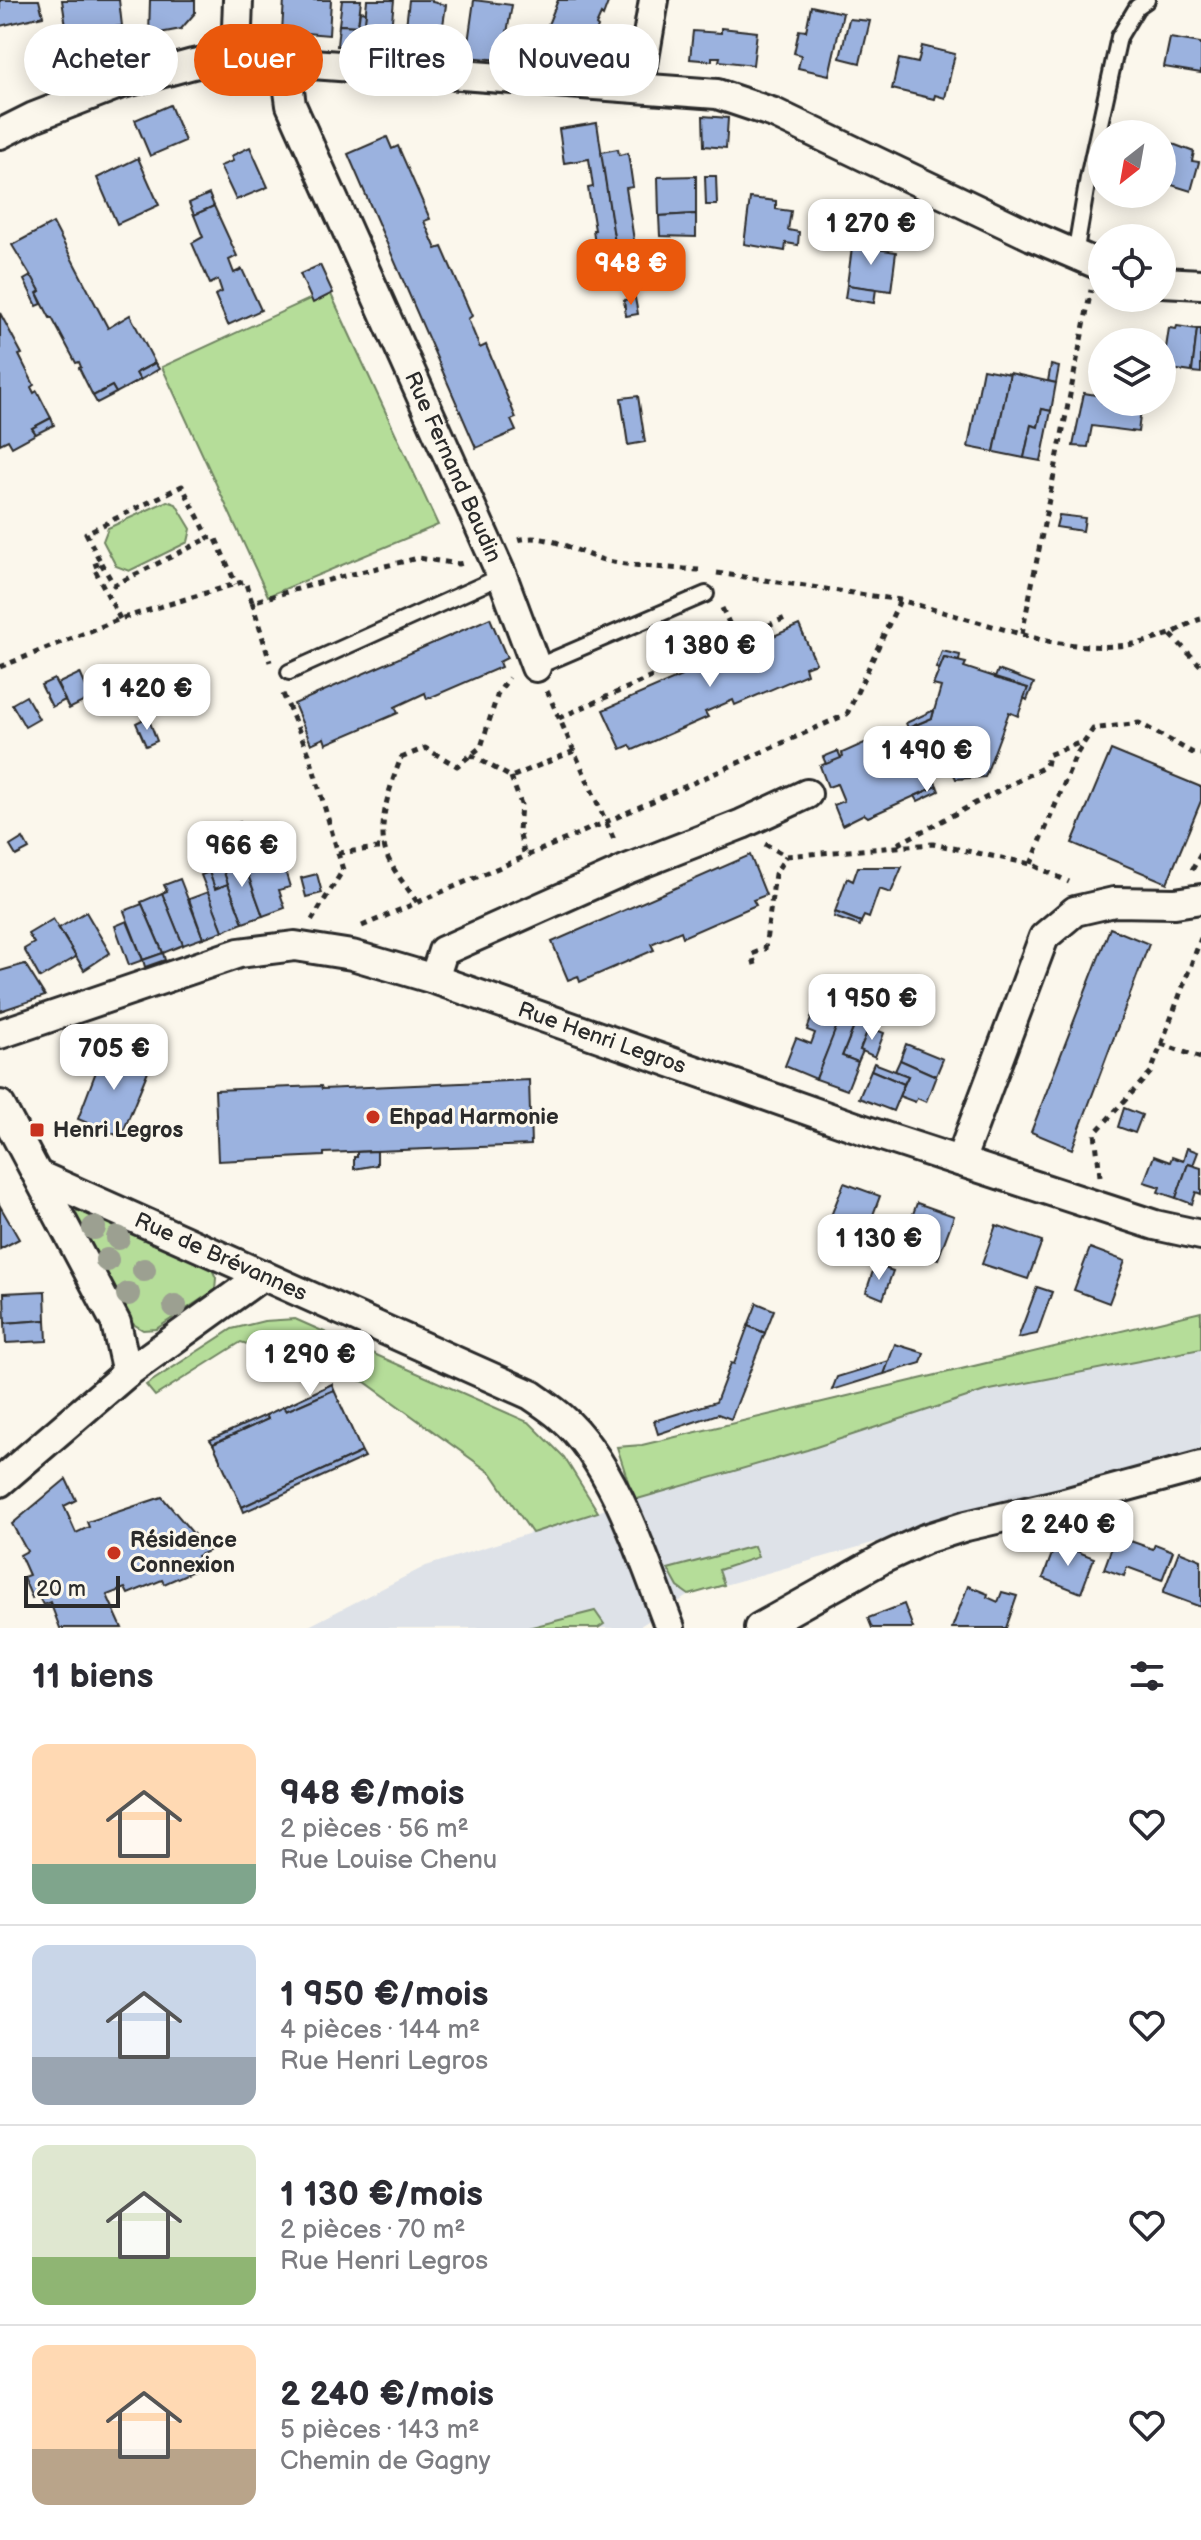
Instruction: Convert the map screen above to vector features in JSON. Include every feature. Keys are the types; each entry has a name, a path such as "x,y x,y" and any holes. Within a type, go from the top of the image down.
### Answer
{"street":[{"path":"237,24 238,0"},
{"path":"650,24 654,0"},
{"path":"0,134 34,117 119,84 194,64"},
{"path":"323,65 489,77"},
{"path":"659,90 717,94 774,113 1088,261"},
{"name":"Rue Fernand Baudin","path":"290,96 291,105 496,565 536,667"},
{"path":"1176,283 1201,284"},
{"path":"434,979 443,951 627,869 742,824 807,794"},
{"path":"960,1161 1044,937 1075,911 1114,902 1175,903 1201,899"},
{"name":"Rue Henri Legros","path":"0,1034 239,953 295,946 352,955 434,979 876,1134 1155,1225 1201,1235"},
{"path":"0,1105 116,1323 127,1373"},
{"name":"Rue de Brévannes","path":"40,1176 531,1395 562,1417 588,1446 618,1499 670,1628"},
{"path":"0,1482 127,1373 263,1275"},
{"path":"759,1628 884,1558 925,1539 1201,1466"}],"lane":[{"path":"1090,224 1088,178 1119,37 1137,7 1147,0"},
{"path":"289,672 496,565"},
{"path":"536,667 706,594"}],"path":[{"path":"1022,634 1088,278"},
{"path":"209,538 182,486 86,533 114,585 215,537 236,584"},
{"path":"252,602 418,558 496,565 505,543 528,537 556,542 587,556 613,562 706,571 900,600 1066,645 1123,648 1171,635 1187,623 1201,619"},
{"path":"101,563 93,566 120,619"},
{"path":"0,667 120,619 245,581 273,669"},
{"path":"355,929 606,822 847,714 900,600"},
{"path":"559,718 785,618"},
{"path":"1171,635 1201,666"},
{"path":"417,902 388,859 384,829 388,792 401,758 425,748 457,766 481,747 498,693 515,670 536,667 627,869"},
{"path":"279,684 309,754 343,870 309,926 320,929"},
{"path":"1031,864 1076,755 1093,729 1139,723 1193,753 1201,754"},
{"path":"896,845 1046,766 1048,755 1085,741"},
{"path":"511,777 574,751"},
{"path":"471,755 511,777 521,804 519,831 525,857"},
{"path":"742,824 748,835 786,856 933,844 1031,864 1114,902"},
{"path":"338,853 386,847"},
{"path":"755,965 752,954 765,949 775,874 786,856"},
{"path":"1105,1208 1095,1133 1151,1072 1201,938"},
{"path":"1161,1044 1201,1058"}],"shaded area":[{"path":"1201,1312 1201,1450 689,1595 637,1628 305,1628 426,1566 660,1492"}],"green space":[{"path":"329,290 438,525 268,596 162,367"},
{"path":"167,501 176,504 191,529 188,542 129,571 116,566 103,541 108,528"},
{"path":"79,1209 212,1269 216,1278 215,1290 156,1329 143,1330 130,1322 73,1215"},
{"path":"1201,1312 1201,1349 985,1391 807,1450 634,1500 617,1447 642,1445"},
{"path":"295,1319 530,1423 564,1457 598,1512 532,1533 492,1474 365,1382 241,1342 155,1396 146,1385 232,1329 264,1321"},
{"path":"754,1546 758,1557 719,1570 724,1585 689,1595 678,1587 668,1569"},
{"path":"595,1611 604,1624 598,1628 528,1628"}],"building":[{"path":"0,0 39,0 43,16 0,26"},
{"path":"62,0 119,0 122,24 66,24"},
{"path":"150,0 195,0 195,13 181,29 178,30 178,24 149,24"},
{"path":"284,0 331,0 329,35 323,34 323,24 282,24"},
{"path":"342,0 361,0 358,24 339,24"},
{"path":"367,0 394,0 392,24 364,24"},
{"path":"409,0 432,0 446,5 443,24 406,24"},
{"path":"474,0 512,5 509,24 489,24 489,59 473,58 471,24"},
{"path":"558,0 609,0 596,24 548,24"},
{"path":"811,6 843,13 829,75 798,68 801,55 794,53 799,30 806,31"},
{"path":"360,11 366,12 365,24 358,24"},
{"path":"849,19 870,21 860,63 840,58"},
{"path":"721,28 757,32 753,65 719,61 720,57 712,57 712,61 690,59 693,31 721,33"},
{"path":"1170,38 1201,43 1201,73 1164,67"},
{"path":"922,46 955,54 945,98 935,95 934,99 892,89 899,59 918,63"},
{"path":"170,105 185,141 150,156 135,120"},
{"path":"703,116 728,118 726,148 704,146"},
{"path":"597,123 615,242 595,245 588,188 593,187 589,159 564,163 559,129"},
{"path":"387,137 392,149 398,146 430,219 424,221 436,249 442,247 472,316 468,319 480,348 486,345 516,418 511,420 516,431 476,448 348,154"},
{"path":"1176,145 1194,152 1192,161 1199,162 1191,191 1176,186"},
{"path":"250,147 268,187 236,200 220,166 233,161 231,156"},
{"path":"618,149 619,155 628,153 633,187 626,188 635,247 616,250 601,152"},
{"path":"138,158 159,205 117,224 97,178"},
{"path":"696,176 696,214 659,216 658,177"},
{"path":"705,176 716,176 717,205 706,205"},
{"path":"209,194 214,206 194,215 189,203"},
{"path":"750,198 776,201 776,209 791,211 788,230 799,232 798,245 786,243 785,251 744,244"},
{"path":"214,206 237,256 229,260 234,273 242,269 261,310 228,325 215,295 222,292 218,280 210,284 192,243 203,237 194,215"},
{"path":"696,214 696,237 660,236 659,216"},
{"path":"53,223 108,328 130,315 155,363 136,373 140,380 116,393 112,386 93,396 79,362 76,363 50,318 37,293 40,291 12,245"},
{"path":"853,240 869,242 869,248 896,252 891,291 847,285"},
{"path":"320,265 333,293 313,303 300,274"},
{"path":"33,278 40,291 37,293 42,304 37,306 24,280"},
{"path":"847,285 876,289 874,303 845,298"},
{"path":"635,298 638,314 626,316 624,300"},
{"path":"0,313 22,354 19,355 34,385 31,387 34,393 37,391 51,418 32,428 36,434 12,447 8,440 0,444"},
{"path":"1177,326 1197,329 1192,372 1176,370"},
{"path":"1197,329 1201,329 1201,373 1192,372"},
{"path":"155,363 159,369 140,380 136,373"},
{"path":"1051,365 1059,367 1056,383 1048,381"},
{"path":"983,369 1010,374 994,452 968,447"},
{"path":"1010,373 1056,383 1051,411 1042,409 1038,427 1031,425 1024,458 994,452"},
{"path":"112,386 116,393 97,403 93,396"},
{"path":"1084,393 1088,394 1088,416 1140,416 1138,432 1092,426 1088,447 1073,446"},
{"path":"638,396 645,442 628,445 621,398"},
{"path":"1042,409 1051,411 1041,461 1024,458 1031,425 1038,427"},
{"path":"51,418 54,425 36,434 32,428"},
{"path":"1059,515 1085,518 1083,531 1056,527"},
{"path":"490,618 507,658 499,662 501,667 427,699 425,693 395,707 398,713 326,744 324,738 311,744 294,704"},
{"path":"799,625 816,663 805,667 807,674 735,705 733,700 705,712 708,717 633,750 630,745 621,749 603,710"},
{"path":"942,651 960,655 959,661 944,658 940,669 936,668"},
{"path":"944,658 966,663 964,667 1028,688 1018,716 1009,712 985,777 956,779 951,768 932,776 937,786 868,817 864,814 842,825 834,805 844,801 837,784 828,787 820,766 898,728 900,732 932,718 941,687 933,685"},
{"path":"998,670 1034,683 1027,700 1024,698 1028,688 995,678"},
{"path":"80,673 91,698 69,709 57,684"},
{"path":"54,679 65,700 52,707 41,685"},
{"path":"26,696 39,719 25,727 12,704"},
{"path":"934,710 932,718 908,728 906,723"},
{"path":"148,717 157,741 146,746 136,723"},
{"path":"1111,750 1201,787 1201,801 1167,883 1072,843"},
{"path":"838,751 841,758 826,764 823,757"},
{"path":"937,786 939,791 918,801 915,796"},
{"path":"240,822 247,842 237,846 230,826"},
{"path":"220,829 227,849 216,853 208,833"},
{"path":"23,838 29,849 16,856 10,846"},
{"path":"265,854 270,868 258,871 253,858"},
{"path":"750,855 766,895 753,900 756,905 683,937 681,931 651,944 654,950 580,982 578,976 568,980 552,942"},
{"path":"241,856 263,916 243,923 220,863"},
{"path":"253,858 258,871 283,864 290,887 279,890 285,908 263,916 243,861"},
{"path":"222,867 228,884 215,889 209,872"},
{"path":"858,867 902,867 891,893 879,889 869,918 864,916 861,922 835,912 847,878 853,881"},
{"path":"209,872 215,889 228,884 243,923 223,931 201,875"},
{"path":"317,874 322,893 306,897 301,878"},
{"path":"180,879 203,938 183,945 162,893 167,891 164,885"},
{"path":"208,892 223,931 203,938 189,899"},
{"path":"162,893 183,945 163,953 141,902"},
{"path":"142,904 163,953 143,960 124,911"},
{"path":"86,912 110,953 84,970 59,928"},
{"path":"835,912 861,922 860,926 834,917"},
{"path":"53,919 76,957 40,978 24,949 34,943 28,934"},
{"path":"127,921 143,960 129,965 115,926"},
{"path":"1110,928 1149,944 1072,1149 1031,1132"},
{"path":"163,953 165,960 145,967 143,960"},
{"path":"25,964 45,996 0,1011 0,971"},
{"path":"817,1002 843,1013 816,1079 785,1066 796,1038 811,1044 815,1033 807,1030"},
{"path":"842,1015 869,1027 858,1062 842,1056 855,1024 840,1018"},
{"path":"840,1018 855,1024 842,1056 858,1062 847,1090 816,1079"},
{"path":"869,1027 884,1033 875,1057 860,1050"},
{"path":"123,1034 146,1043 139,1061 116,1052"},
{"path":"906,1044 943,1059 936,1076 900,1060"},
{"path":"105,1048 150,1066 121,1137 78,1119"},
{"path":"900,1060 936,1076 926,1102 899,1096 908,1076 895,1071"},
{"path":"874,1063 908,1076 904,1084 871,1070"},
{"path":"871,1070 904,1084 893,1111 859,1098"},
{"name":"Ehpad Harmonie","path":"529,1080 531,1145 324,1153 324,1156 218,1161 215,1090 321,1086 322,1089"},
{"path":"1124,1108 1142,1115 1135,1133 1118,1127"},
{"path":"1187,1148 1198,1152 1193,1165 1188,1164 1176,1198 1158,1192 1160,1187 1144,1182 1154,1156 1170,1162 1172,1157 1183,1161"},
{"path":"377,1151 377,1165 354,1169 357,1152"},
{"path":"1188,1164 1201,1168 1201,1194 1196,1192 1192,1204 1176,1198"},
{"path":"844,1183 880,1196 864,1239 827,1226"},
{"path":"917,1203 954,1216 938,1259 901,1247"},
{"path":"0,1206 19,1239 0,1249"},
{"path":"996,1225 1042,1241 1028,1279 982,1264"},
{"path":"1090,1248 1125,1261 1109,1303 1074,1290"},
{"path":"875,1265 893,1271 883,1299 866,1292"},
{"path":"1037,1287 1052,1292 1037,1334 1018,1338"},
{"path":"45,1291 46,1320 5,1323 4,1293"},
{"path":"757,1303 774,1310 765,1333 748,1326"},
{"path":"46,1320 47,1341 6,1343 5,1323"},
{"path":"748,1326 765,1333 731,1419 718,1414 658,1434 654,1421 716,1402"},
{"path":"895,1344 924,1353 921,1363 884,1374"},
{"path":"889,1361 884,1374 832,1390 837,1377"},
{"path":"332,1384 334,1390 286,1411 283,1407"},
{"path":"334,1390 362,1452 242,1507 213,1444 268,1419 266,1415 283,1407 286,1411"},
{"path":"266,1415 268,1419 213,1444 210,1440"},
{"path":"362,1452 365,1457 244,1512 242,1507"},
{"name":"Résidence Connexion","path":"66,1479 76,1500 64,1506 76,1533 89,1527 87,1522 162,1497 208,1551 197,1556 202,1567 164,1584 162,1580 128,1594 125,1588 107,1595 122,1628 60,1628 50,1602 43,1605 38,1595 32,1598 23,1577 29,1575 20,1555 27,1551 12,1524"},
{"path":"1116,1536 1153,1549 1155,1544 1173,1551 1162,1580 1127,1567 1124,1576 1104,1569"},
{"path":"1056,1543 1094,1558 1081,1593 1043,1578"},
{"path":"1179,1551 1201,1560 1201,1607 1163,1593"},
{"path":"968,1586 998,1602 1002,1592 1017,1596 1006,1628 952,1628"},
{"path":"904,1604 913,1628 872,1628 868,1618"}],"place":[{"name":"Ehpad Harmonie","path":"373,1117"},
{"name":"Henri Legros","path":"37,1130"},
{"name":"Résidence Connexion","path":"114,1553"}]}
